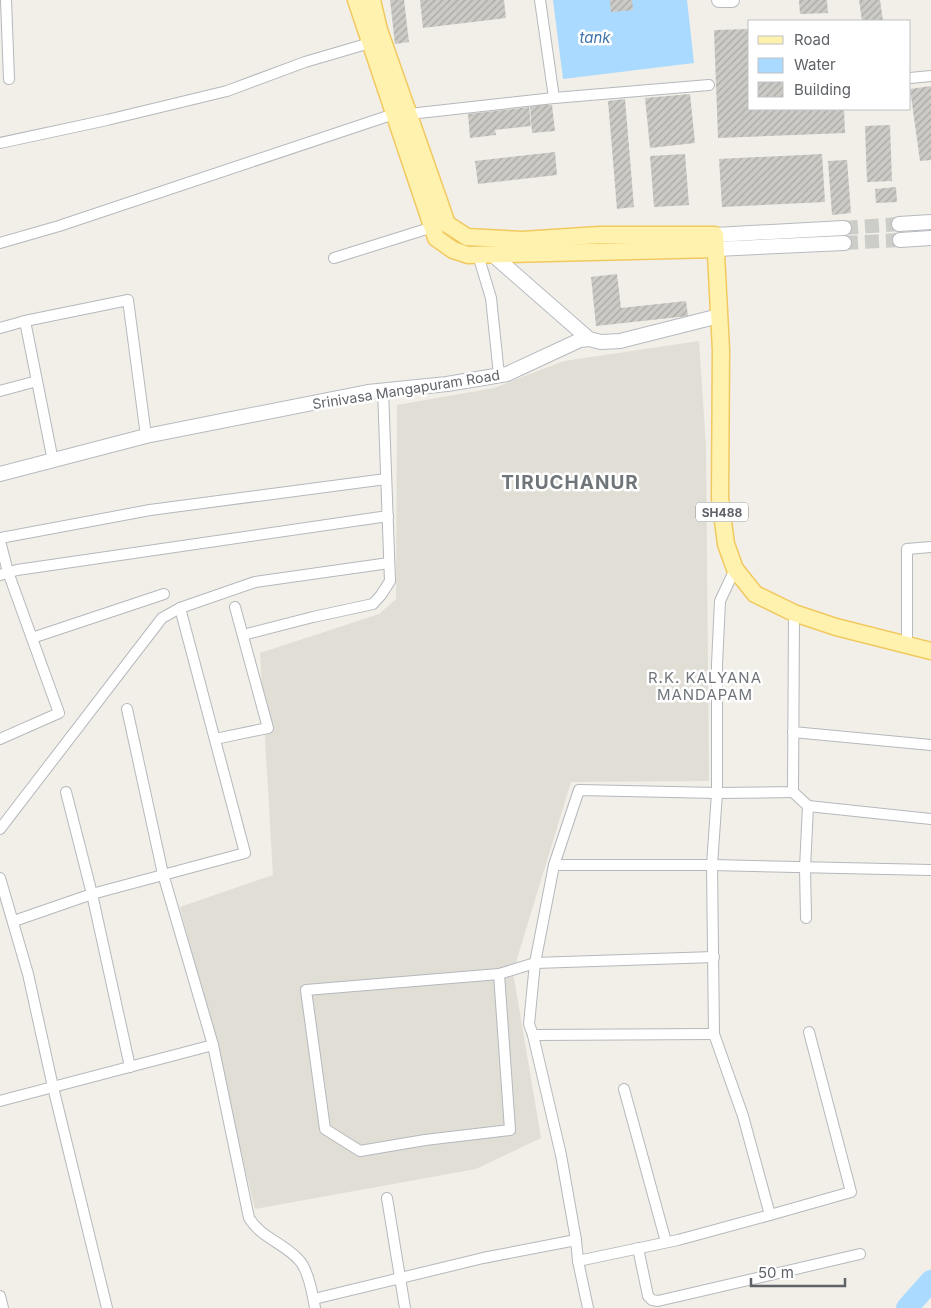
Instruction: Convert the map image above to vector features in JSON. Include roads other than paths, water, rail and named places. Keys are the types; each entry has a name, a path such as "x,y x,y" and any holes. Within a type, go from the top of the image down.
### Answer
{"main road":[{"path":"356,0 370,43 430,179 447,224 467,237 522,240 599,235 716,242"},
{"path":"372,0 432,227 436,238 453,250 468,255 485,255 716,242"},
{"name":"SH488","path":"716,242 721,350 720,498 726,544 735,570 755,594 794,613 836,627 931,651"}],"street":[{"path":"6,0 9,79"},
{"path":"540,0 554,98"},
{"path":"719,0 732,0"},
{"path":"0,143 227,91 305,62 370,43"},
{"path":"911,78 931,76"},
{"path":"0,243 60,226 402,114 554,98 709,85"},
{"path":"898,224 931,222"},
{"path":"334,258 432,227"},
{"path":"716,242 844,228"},
{"path":"900,240 931,238"},
{"path":"716,242 844,242"},
{"path":"485,255 589,339"},
{"path":"485,255 500,375"},
{"path":"0,328 128,300 146,436"},
{"name":"Srinivasa Mangapuram Road","path":"0,474 146,436 383,390 447,384 507,374 580,340 620,341 719,316"},
{"path":"25,321 53,461"},
{"path":"0,392 37,381"},
{"path":"243,635 313,616 373,604 382,595 390,581 383,390"},
{"path":"0,739 59,713 32,638 4,573 0,540 150,510 386,479"},
{"path":"4,573 388,516"},
{"path":"907,644 907,549 931,547"},
{"path":"0,830 162,618 180,608 255,582 389,563"},
{"path":"735,570 720,601 717,664 717,793 712,865 714,1034 743,1116 770,1214"},
{"path":"32,638 164,594"},
{"path":"215,739 268,728 235,607"},
{"path":"14,921 92,894 245,853 180,608"},
{"path":"793,792 794,613"},
{"path":"127,709 163,874 213,1045 249,1218 260,1232 294,1255 303,1264 314,1304 400,1278 482,1258 576,1240"},
{"path":"793,732 931,746"},
{"path":"588,1308 578,1261 561,1155 529,1024 534,963 554,865 579,790 717,793 793,792 808,806 931,819"},
{"path":"66,792 92,894 130,1068"},
{"path":"806,918 808,806"},
{"path":"554,865 712,865 931,870"},
{"path":"0,878 28,974 52,1087 107,1308"},
{"path":"499,974 510,1130 425,1140 360,1151 325,1129 306,990 499,974 534,963 714,957"},
{"path":"578,1261 666,1242 851,1192 809,1032"},
{"path":"533,1035 714,1034"},
{"path":"0,1101 213,1045"},
{"path":"624,1089 666,1242"},
{"path":"387,1198 405,1308"},
{"path":"638,1248 648,1296 652,1300 658,1301 860,1254"},
{"path":"0,1296 3,1308"}],"water":[{"name":"tank","path":"553,0 687,0 694,63 563,79"}],"waterway":[{"path":"907,1308 931,1281"}],"tunnel":[{"path":"844,228 899,224"},
{"path":"844,243 900,240"}],"district":[{"name":"TIRUCHANUR","path":"570,482"},
{"name":"R.K. KALYANA MANDAPAM","path":"705,686"}]}
